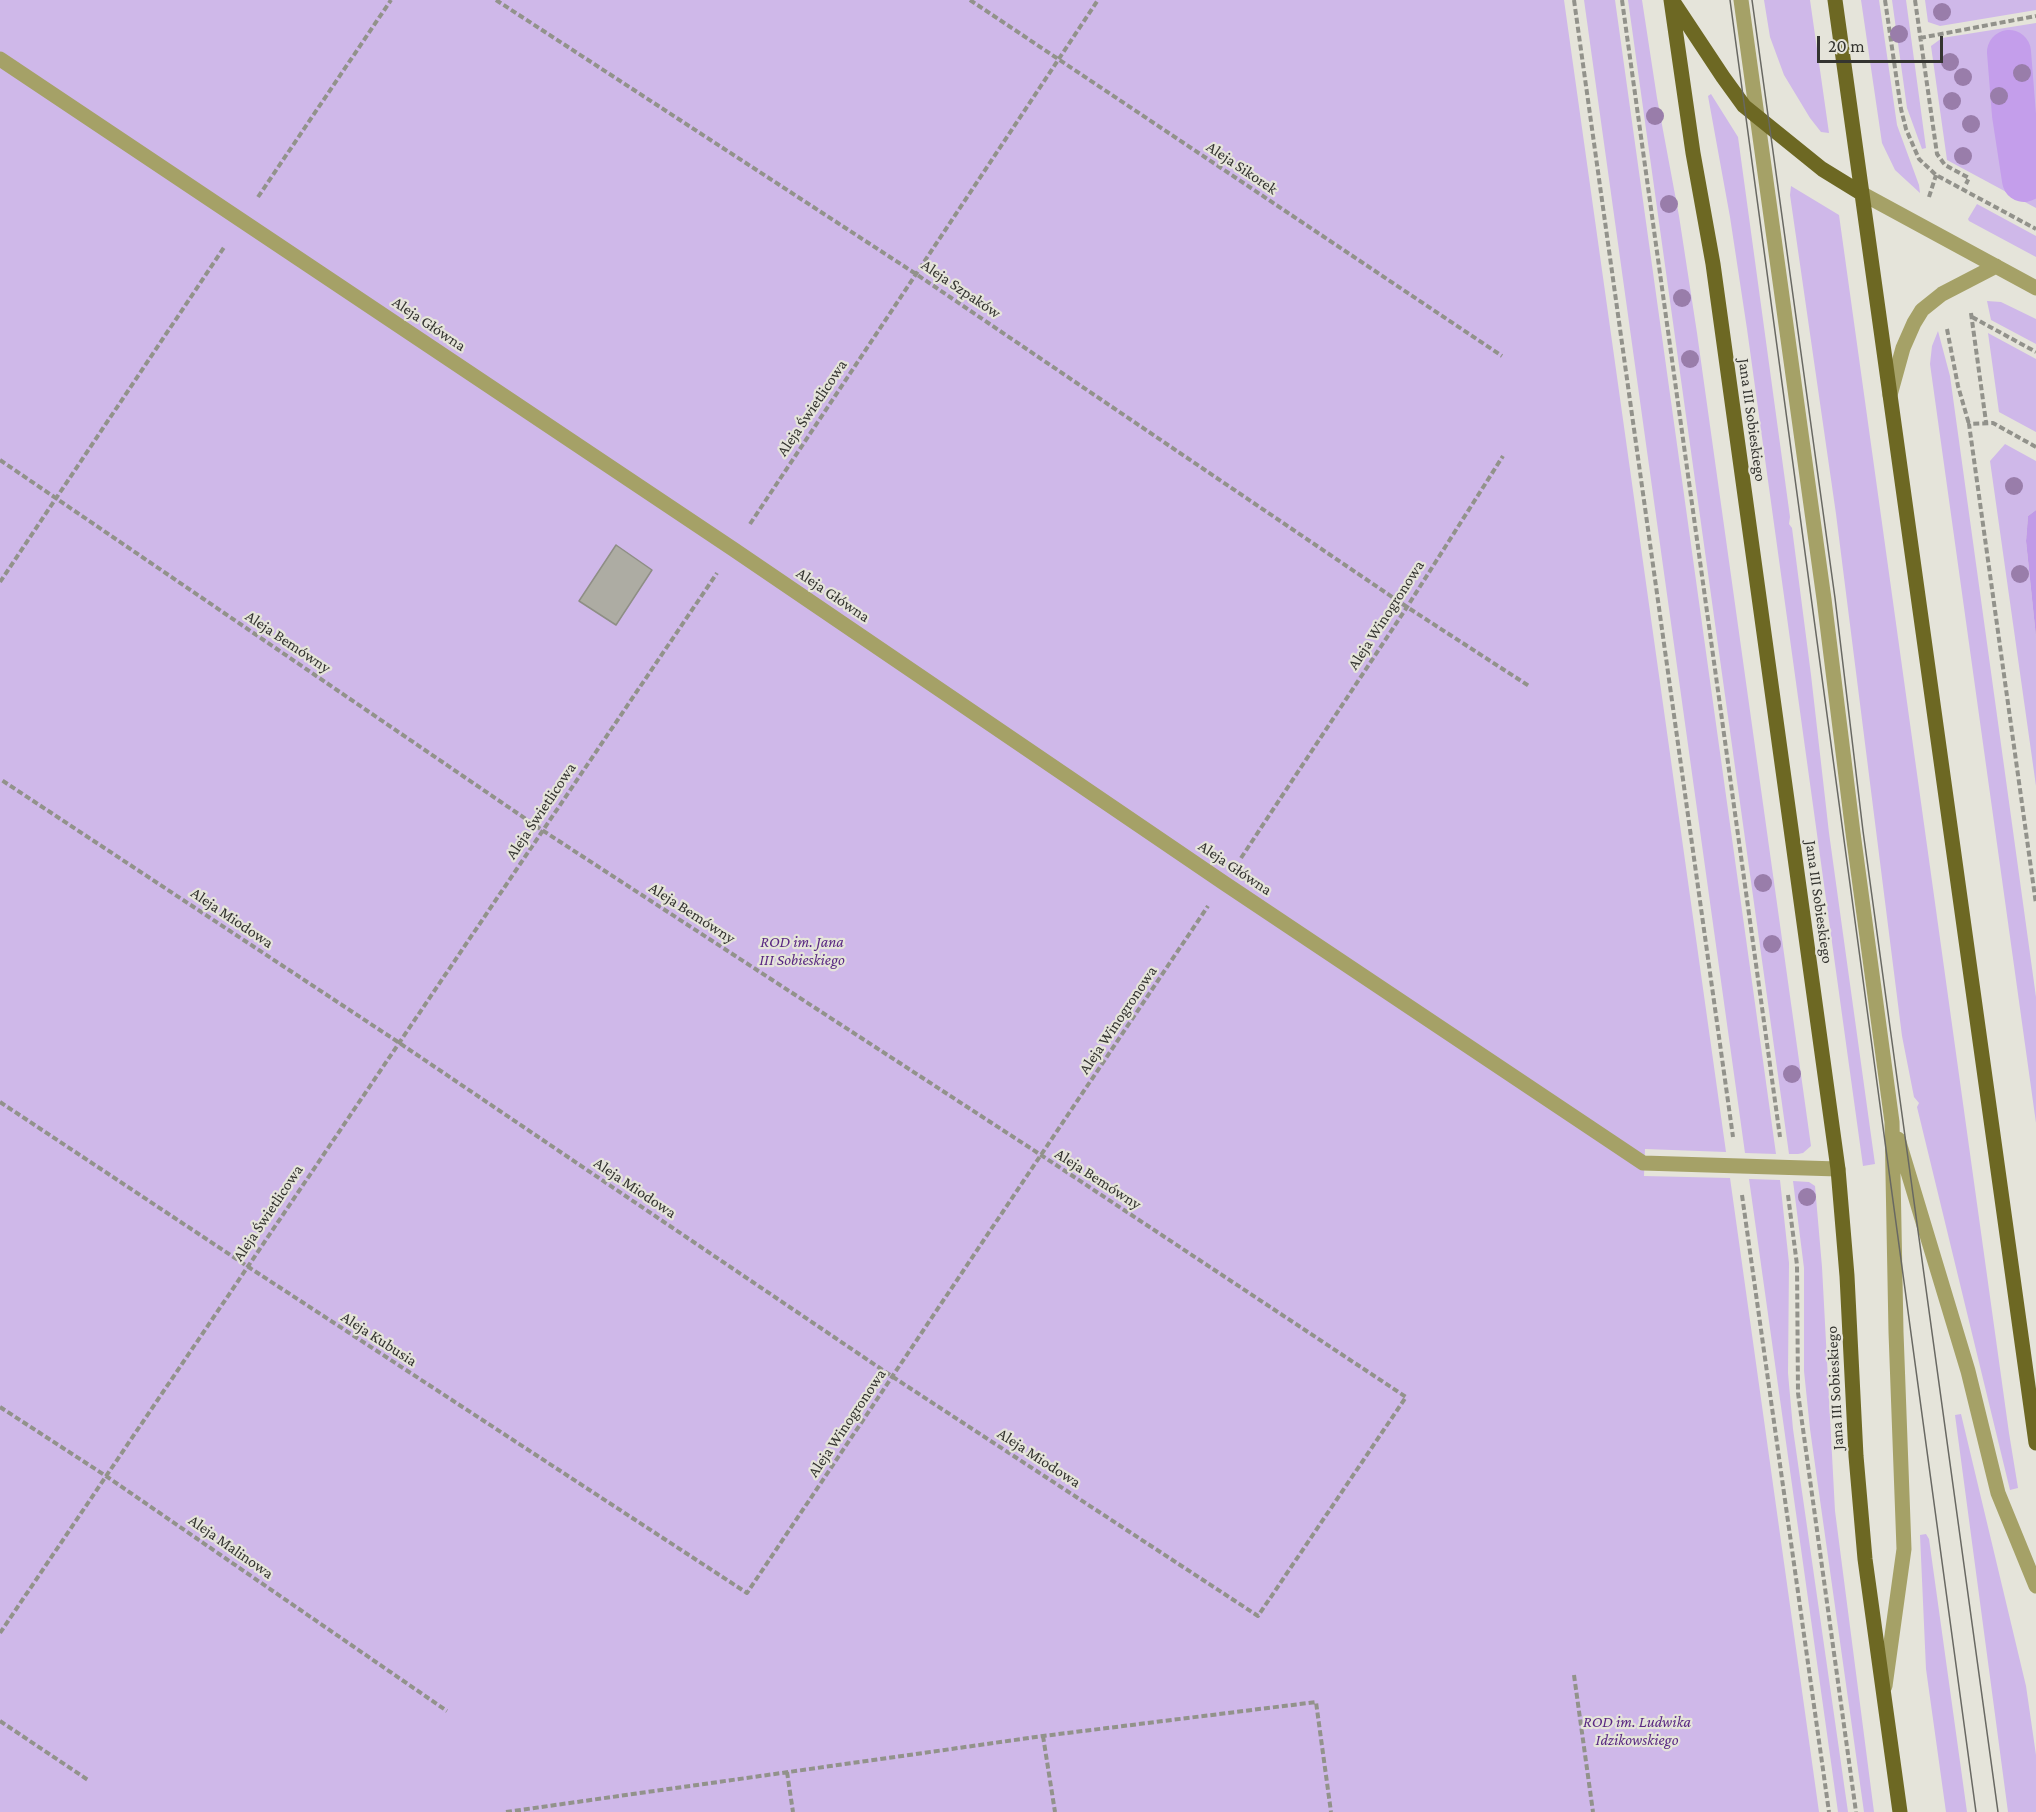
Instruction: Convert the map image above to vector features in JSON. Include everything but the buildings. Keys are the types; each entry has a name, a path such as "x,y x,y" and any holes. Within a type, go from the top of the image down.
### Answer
{"main road":[{"path":"1672,0 1744,105 1822,169 1861,193"},
{"name":"Jana III Sobieskiego","path":"1672,0 1693,153 1713,264 1838,1169 1865,1559 1900,1812"},
{"path":"1835,0 2036,1443"}],"street":[{"path":"1741,0 1824,599 1892,1122 1896,1332 1904,1549 1884,1696"},
{"name":"Aleja Główna","path":"0,59 733,549 1224,883 1643,1163 1737,1166"},
{"path":"1861,193 2036,288"},
{"path":"1889,398 1903,348 1922,310 1942,294 1996,266"},
{"path":"1892,1122 1968,1371 1998,1492 2036,1586"},
{"path":"1737,1166 1838,1169"}],"path":[{"path":"0,582 392,0"},
{"name":"Aleja Szpaków","path":"496,0 916,273 1407,607 1529,686"},
{"name":"Aleja Sikorek","path":"970,0 1502,356"},
{"name":"Aleja Świetlicowa","path":"0,1633 733,549 1098,0"},
{"path":"1574,0 1829,1812"},
{"path":"1622,0 1785,1167 1797,1265 1798,1393 1856,1812"},
{"path":"1885,0 1901,109 1906,129 1919,159 1936,175 2036,229"},
{"path":"1915,0 1937,154 1944,165 1969,178 1966,184"},
{"path":"1920,38 2036,16"},
{"path":"1928,202 1936,175"},
{"path":"1970,309 1986,422"},
{"path":"1972,317 2036,352"},
{"path":"1946,325 1958,386 1969,424 2036,904"},
{"path":"1969,424 1993,423 2036,447"},
{"name":"Aleja Winogronowa","path":"747,1593 1224,883 1407,607 1503,456"},
{"name":"Aleja Bemówny","path":"0,460 542,830 1041,1155 1406,1397 1258,1616"},
{"name":"Aleja Miodowa","path":"0,779 398,1042 893,1377 1258,1616"},
{"name":"Aleja Kubusia","path":"0,1102 747,1593"},
{"name":"Aleja Malinowa","path":"0,1407 106,1476 447,1711"},
{"path":"1574,1675 1593,1812"},
{"path":"506,1812 536,1810 1043,1736 1316,1702 1331,1812"},
{"path":"0,1721 88,1780"},
{"path":"1043,1736 1055,1812"},
{"path":"787,1773 793,1812"}],"green space":[{"name":"ROD im. Jana III Sobieskiego","path":"0,0 1564,0 1726,1152 1645,1149 1644,1176 1730,1178 1819,1812 0,1812"},
{"path":"1584,0 1615,0 1776,1154 1745,1153"},
{"path":"1628,0 1642,0 1697,333 1811,1146 1798,1154 1789,1154"},
{"path":"1764,0 1810,0 1829,133 1821,132 1810,118 1784,75 1770,37"},
{"path":"1861,0 1879,0 1897,125 1920,193 1895,170 1882,143"},
{"path":"1892,0 1906,0 1926,148 1922,149 1907,108"},
{"path":"1925,0 2036,0 2036,10 1940,26 1928,22"},
{"path":"2036,23 2036,208 1947,160 1931,46 1942,38"},
{"path":"1711,94 1738,137 1790,517 1789,524 1792,528 1829,833 1875,1164 1863,1166 1747,329 1708,96"},
{"path":"1791,186 1839,215 2018,1488 2010,1490 1917,1107 1919,1103 1914,1097 1902,1036 1836,514 1790,195"},
{"path":"1977,204 2036,236 2036,257 1969,221"},
{"path":"1987,301 2001,302 2036,319 2036,344 1991,320"},
{"path":"1938,331 1950,376 2036,997 2036,1123 1930,364 1932,346"},
{"path":"1988,333 2036,359 2036,432 1999,412"},
{"path":"2005,444 2036,461 2036,510 2028,516 2026,541 2036,637 2036,786 1990,461"},
{"path":"1749,1179 1780,1180 1789,1263 1788,1373 1793,1429 1848,1812 1838,1812"},
{"path":"1793,1181 1809,1182 1815,1186 1822,1267 1835,1511 1874,1812 1864,1812 1810,1429 1804,1371 1804,1268"},
{"path":"1961,1414 2026,1686 2036,1755 2036,1812 2008,1812 1955,1415"},
{"path":"1926,1534 1929,1539 1967,1812 1946,1812 1926,1669 1920,1535"}],"shaded area":[{"path":"2036,510 2036,637 2026,541 2028,516"}],"waterway":[{"path":"2009,52 2014,115 2024,180"}],"tram line":[{"path":"1730,0 1976,1812"},
{"path":"1752,0 1835,598 1863,831 1998,1812"}],"park label":[{"name":"ROD im. Ludwika Idzikowskiego","path":"1637,1731"}]}
